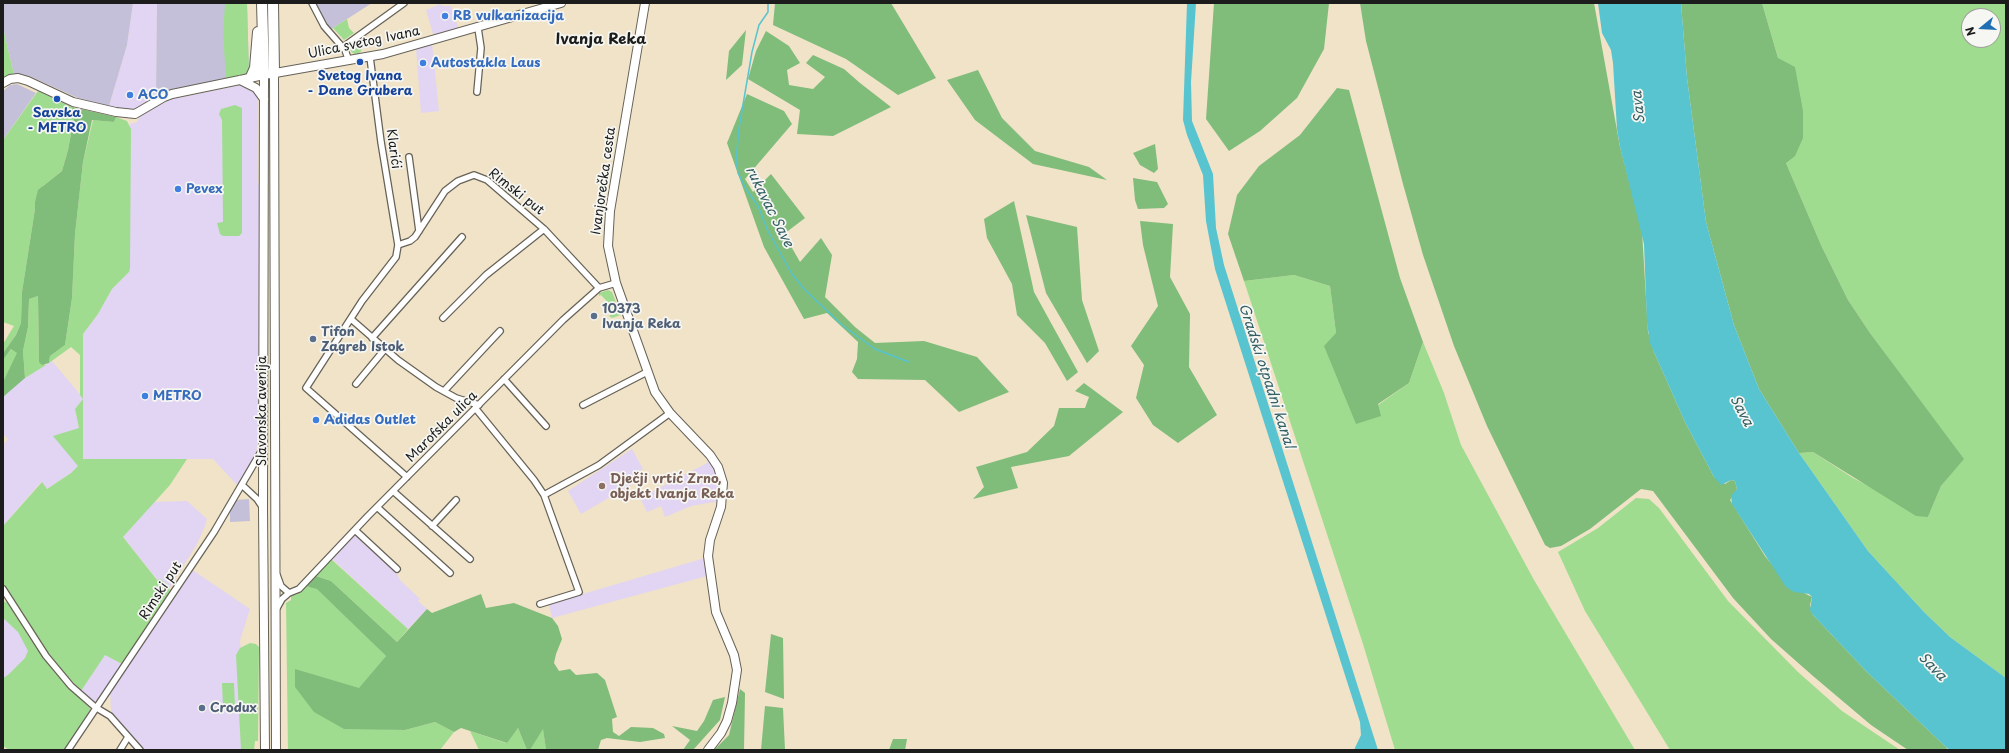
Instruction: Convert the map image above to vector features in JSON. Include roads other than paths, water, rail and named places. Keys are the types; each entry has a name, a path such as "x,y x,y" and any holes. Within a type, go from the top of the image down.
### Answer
{"highway":[{"path":"262,3 264,75"},
{"path":"273,3 274,72"},
{"path":"251,77 254,71 257,36 263,19"}],"main road":[{"name":"Ulica svetog Ivana","path":"3,83 10,79 18,78 28,80 73,102 109,111 135,114 164,97 274,72 370,57 478,28 557,3"},
{"name":"Ivanjorečka cesta","path":"645,3 608,220 608,253 616,283 647,372 657,395 670,413 710,454 721,475 724,487 721,507 710,540 708,556 716,612 734,655 736,670 732,703 727,721 717,739 708,750"},
{"name":"Slavonska avenija","path":"274,72 274,568 276,750"},
{"name":"Slavonska avenija","path":"264,75 263,508 265,750"},
{"path":"240,80 256,88 264,99"}],"street":[{"path":"312,3 328,32 343,47 349,61"},
{"path":"343,47 404,3"},
{"path":"477,92 481,48 478,28"},
{"name":"Klarići","path":"370,57 381,142 398,245"},
{"path":"409,157 419,231"},
{"name":"Rimski put","path":"398,245 410,241 419,231 445,191 458,181 474,175 487,180 544,229 599,288"},
{"path":"443,318 486,275 544,229"},
{"path":"372,338 462,237"},
{"path":"398,245 396,257 362,301 306,388 407,476"},
{"name":"Marofska ulica","path":"275,612 282,599 289,593 299,589 407,476 478,407 563,320 599,288 616,283"},
{"path":"351,319 414,372 456,398 478,407 544,495 578,592 540,604"},
{"path":"444,391 500,331"},
{"path":"356,384 385,349"},
{"path":"583,405 647,372"},
{"path":"504,379 546,426"},
{"path":"544,495 599,465 670,413"},
{"name":"Rimski put","path":"68,750 95,707 214,532 264,447"},
{"path":"242,485 257,499 263,508"},
{"path":"393,491 470,559"},
{"path":"432,526 456,500"},
{"path":"378,507 450,573"},
{"path":"355,530 397,569"},
{"path":"274,568 281,586 289,593"},
{"path":"3,589 7,592 46,656 71,686 95,707 110,716 140,750"},
{"path":"120,750 128,738"}],"water":[{"path":"1187,3 1196,3 1191,82 1192,121 1213,174 1216,228 1224,265 1378,750 1354,750 1361,735 1360,722 1215,269 1206,221 1203,175 1187,135 1183,120"},
{"name":"Sava","path":"1598,3 1681,3 1687,78 1706,222 1734,325 1759,389 1799,453 1868,551 1924,612 1950,637 2006,678 2006,750 1950,750 1947,748 1867,672 1813,615 1810,610 1812,597 1809,594 1794,592 1786,587 1732,504 1731,496 1737,489 1735,481 1731,480 1721,485 1714,477 1685,422 1650,343 1647,323 1644,244 1620,147 1617,129 1613,63 1611,50 1602,33"}],"waterway":[{"name":"rukavac Save","path":"768,3 768,12 759,25 752,52 739,128 736,161 738,173 746,189 758,206 768,231 792,274 804,289 842,325 875,349 909,362"}],"place":[{"name":"RB vulkanizacija","path":"445,16"},
{"name":"Svetog Ivana - Dane Grubera","path":"360,62"},
{"name":"Autostakla Laus","path":"423,63"},
{"name":"ACO","path":"130,95"},
{"name":"Savska - METRO","path":"57,99"},
{"name":"Pevex","path":"178,189"},
{"name":"10373 Ivanja Reka","path":"594,316"},
{"name":"Tifon Zagreb Istok","path":"313,339"},
{"name":"METRO","path":"145,396"},
{"name":"Adidas Outlet","path":"316,420"},
{"name":"Dječji vrtić Zrno, objekt Ivanja Reka","path":"602,486"},
{"name":"Crodux","path":"202,708"}],"district":[{"name":"Ivanja Reka","path":"601,40"}],"water label":[{"name":"Gradski otpadni kanal","path":"1266,376"}]}
